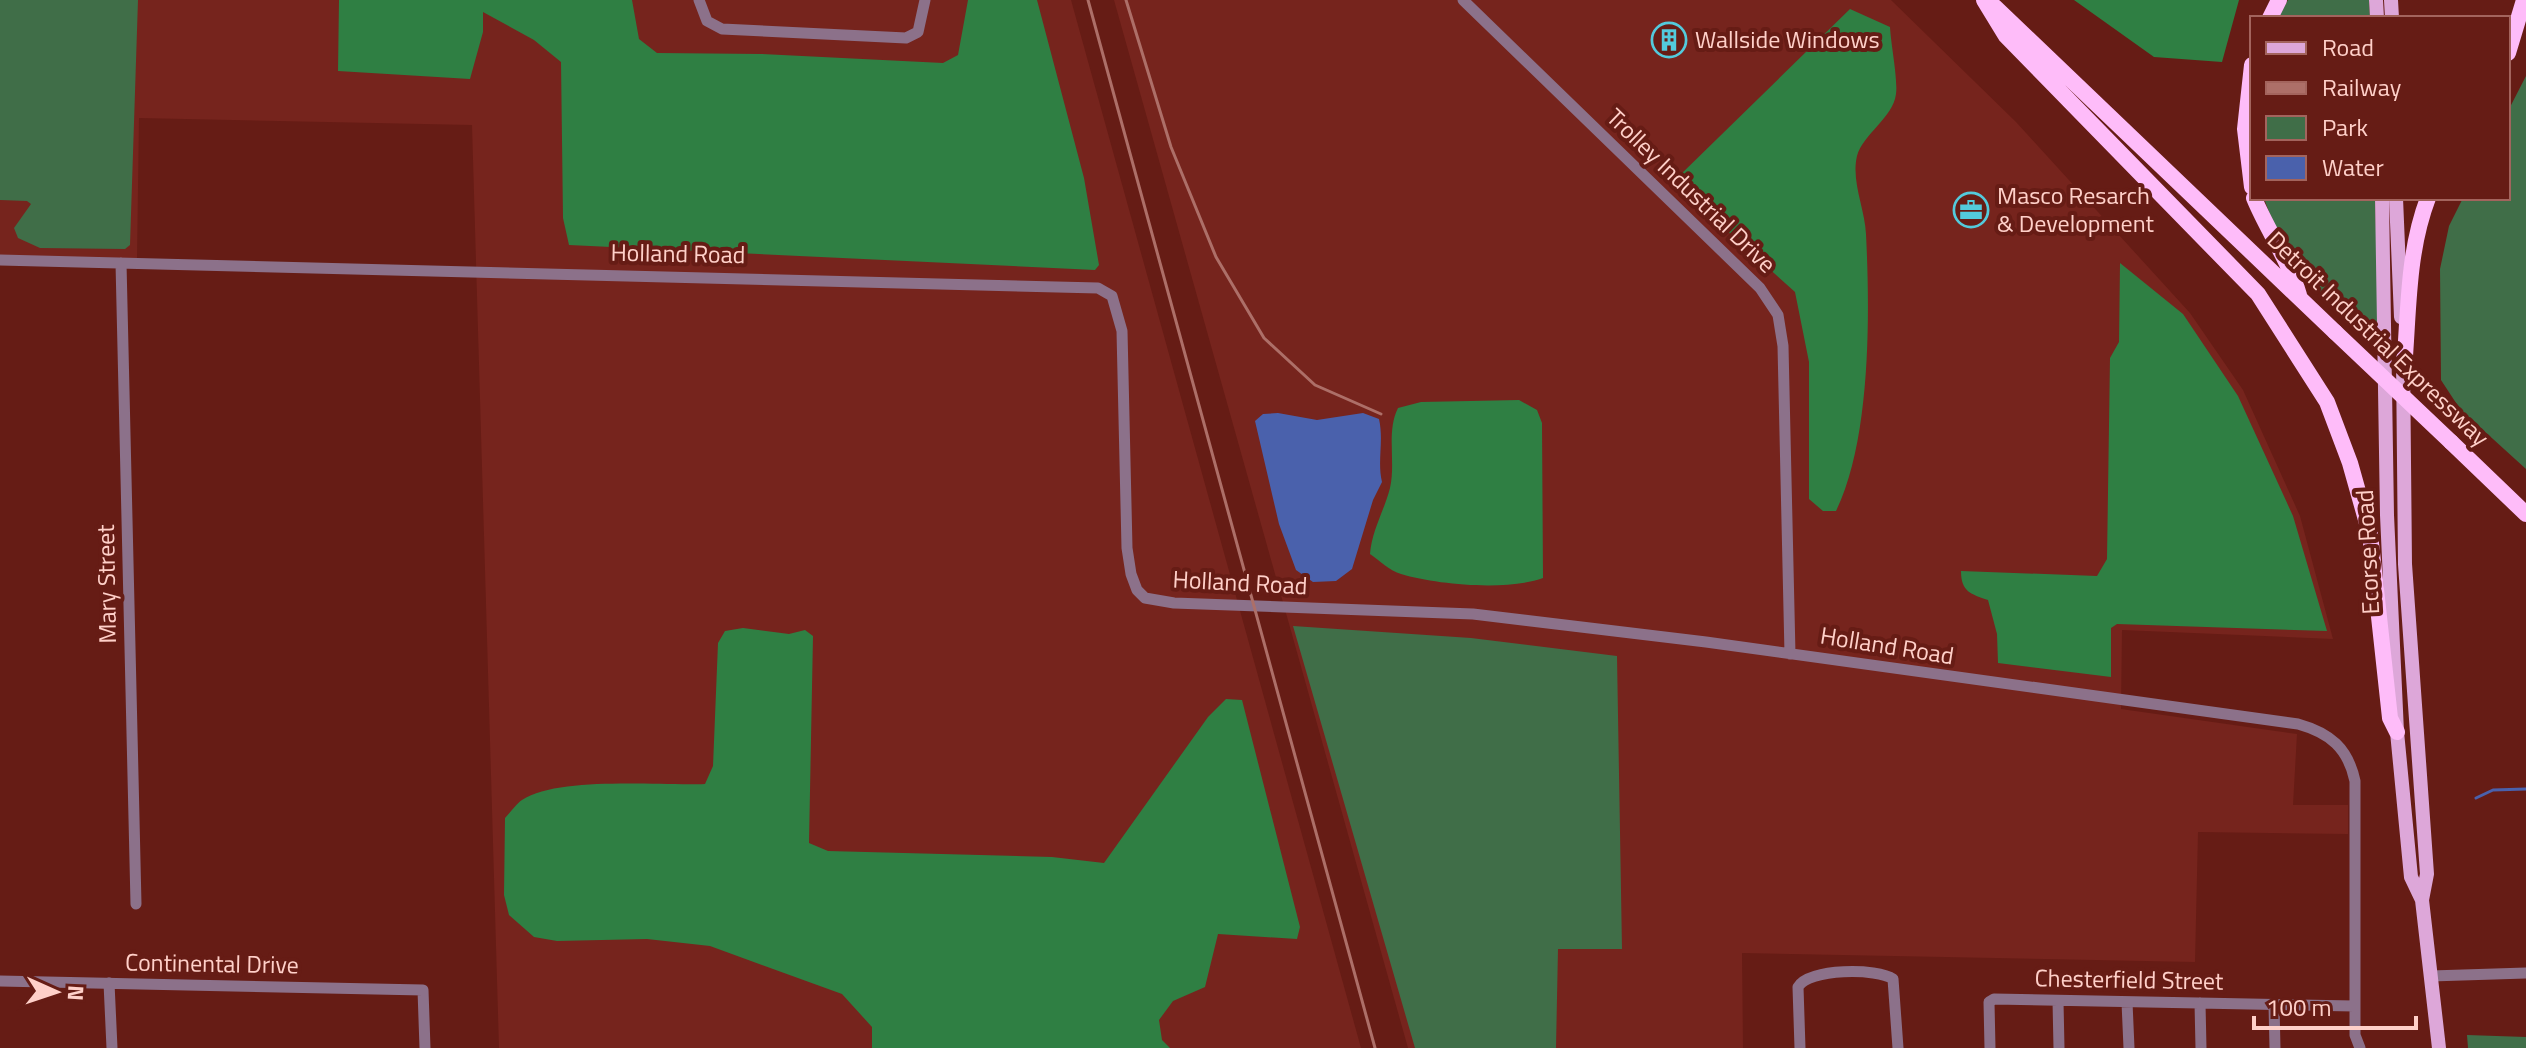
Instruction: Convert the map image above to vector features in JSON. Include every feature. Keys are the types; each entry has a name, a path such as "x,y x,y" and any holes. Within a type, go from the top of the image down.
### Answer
{"highway":[{"name":"Detroit Industrial Expressway","path":"1986,0 2526,514"},
{"path":"1986,0 2006,36 2258,294 2327,402 2350,463 2370,534 2390,718 2397,732"},
{"path":"2510,46 2524,0"},
{"path":"2250,83 2245,129 2250,170"},
{"path":"2255,200 2267,229 2292,270 2299,296"},
{"path":"2404,369 2411,263 2418,224 2427,200"}],"main road":[{"name":"Ecorse Road","path":"2382,200 2387,515 2397,732 2411,877 2422,900"},
{"name":"Ecorse Road","path":"2396,200 2404,369 2405,564 2427,874 2422,900 2439,1048"}],"street":[{"path":"699,0 707,21 722,29 906,38 918,32 925,0"},
{"name":"Trolley Industrial Drive","path":"1463,0 1760,288 1774,306 1783,346 1790,654"},
{"name":"Holland Road","path":"0,260 1094,287 1112,296 1122,331 1127,548 1137,590 1145,598 1174,603 1473,614 2298,724 2326,734 2346,754 2355,781 2354,1006 2355,1035 2360,1048"},
{"name":"Mary Street","path":"121,263 136,904"},
{"path":"2431,976 2526,973"},
{"path":"1800,1048 1798,1000 1802,980 1814,975 1862,974 1884,974 1893,979 1898,1048"},
{"name":"Continental Drive","path":"0,981 423,990 425,1048"},
{"path":"109,983 112,1048"},
{"name":"Chesterfield Street","path":"1990,1048 1989,1002 2000,999 2354,1006"},
{"path":"2058,1001 2059,1048"},
{"path":"2127,1002 2129,1048"},
{"path":"2200,1003 2201,1048"},
{"path":"2274,1005 2275,1048"}],"shaded area":[{"path":"0,0 1071,0 1361,1048 499,1048 472,125 139,118 137,259 0,255"},
{"path":"1114,0 1891,0 2016,122 2190,313 2243,390 2300,516 2333,639 2122,630 2121,709 2297,734 2293,805 2348,805 2348,834 2198,832 2195,962 1742,953 1743,1048 1408,1048"}],"green space":[{"path":"0,0 138,0 130,245 125,249 40,248 18,238 14,228 31,204 27,201 0,200"},
{"path":"339,0 632,0 639,39 657,53 762,54 943,63 958,55 968,0 1037,0 1084,178 1099,265 1095,270 569,245 563,218 561,62 534,40 483,12 483,32 470,79 338,71"},
{"path":"2074,0 2239,0 2222,62 2154,57"},
{"path":"2288,0 2369,0 2370,16 2279,16"},
{"path":"1850,9 1890,27 1896,94 1889,111 1865,140 1857,156 1856,175 1865,224 1867,266 1866,376 1848,482 1836,511 1823,511 1809,499 1809,362 1795,292 1714,219 1677,178"},
{"path":"2526,76 2526,469 2460,409 2441,380 2440,269 2449,226 2462,200 2510,200 2510,107"},
{"path":"2265,200 2375,200 2380,353 2312,283 2284,243"},
{"path":"2120,263 2183,314 2238,396 2293,516 2327,631 2117,624 2111,628 2111,677 1998,663 1997,634 1988,600 1965,588 1961,571 2097,576 2107,559 2110,358 2119,342"},
{"path":"1519,400 1537,410 1542,423 1543,578 1492,585 1434,581 1397,573 1370,554 1390,488 1394,417 1398,408 1421,402"},
{"path":"1293,626 1471,638 1617,656 1622,949 1558,949 1556,1048 1415,1048"},
{"path":"743,628 789,634 805,630 813,636 809,843 828,851 1052,857 1104,863 1208,717 1226,699 1242,700 1300,927 1297,939 1218,934 1205,987 1173,1001 1159,1020 1162,1040 1170,1048 872,1048 872,1027 842,994 710,946 647,939 557,941 534,937 509,915 504,895 505,818 522,800 560,788 610,784 705,784 713,766 718,643 725,631"},
{"path":"2467,1035 2526,1037 2526,1048 2468,1048"}],"water":[{"path":"1278,413 1317,420 1363,413 1379,419 1382,482 1373,500 1352,569 1336,581 1313,582 1296,570 1279,524 1255,421 1263,414"}],"waterway":[{"path":"2476,798 2493,790 2526,789"}],"railway":[{"path":"1088,0 1375,1048"},
{"path":"1126,0 1171,147 1216,257 1264,338 1315,385 1381,414"}],"place":[{"name":"Wallside Windows","path":"1669,40"},
{"name":"Masco Resarch & Development","path":"1971,210"}]}
